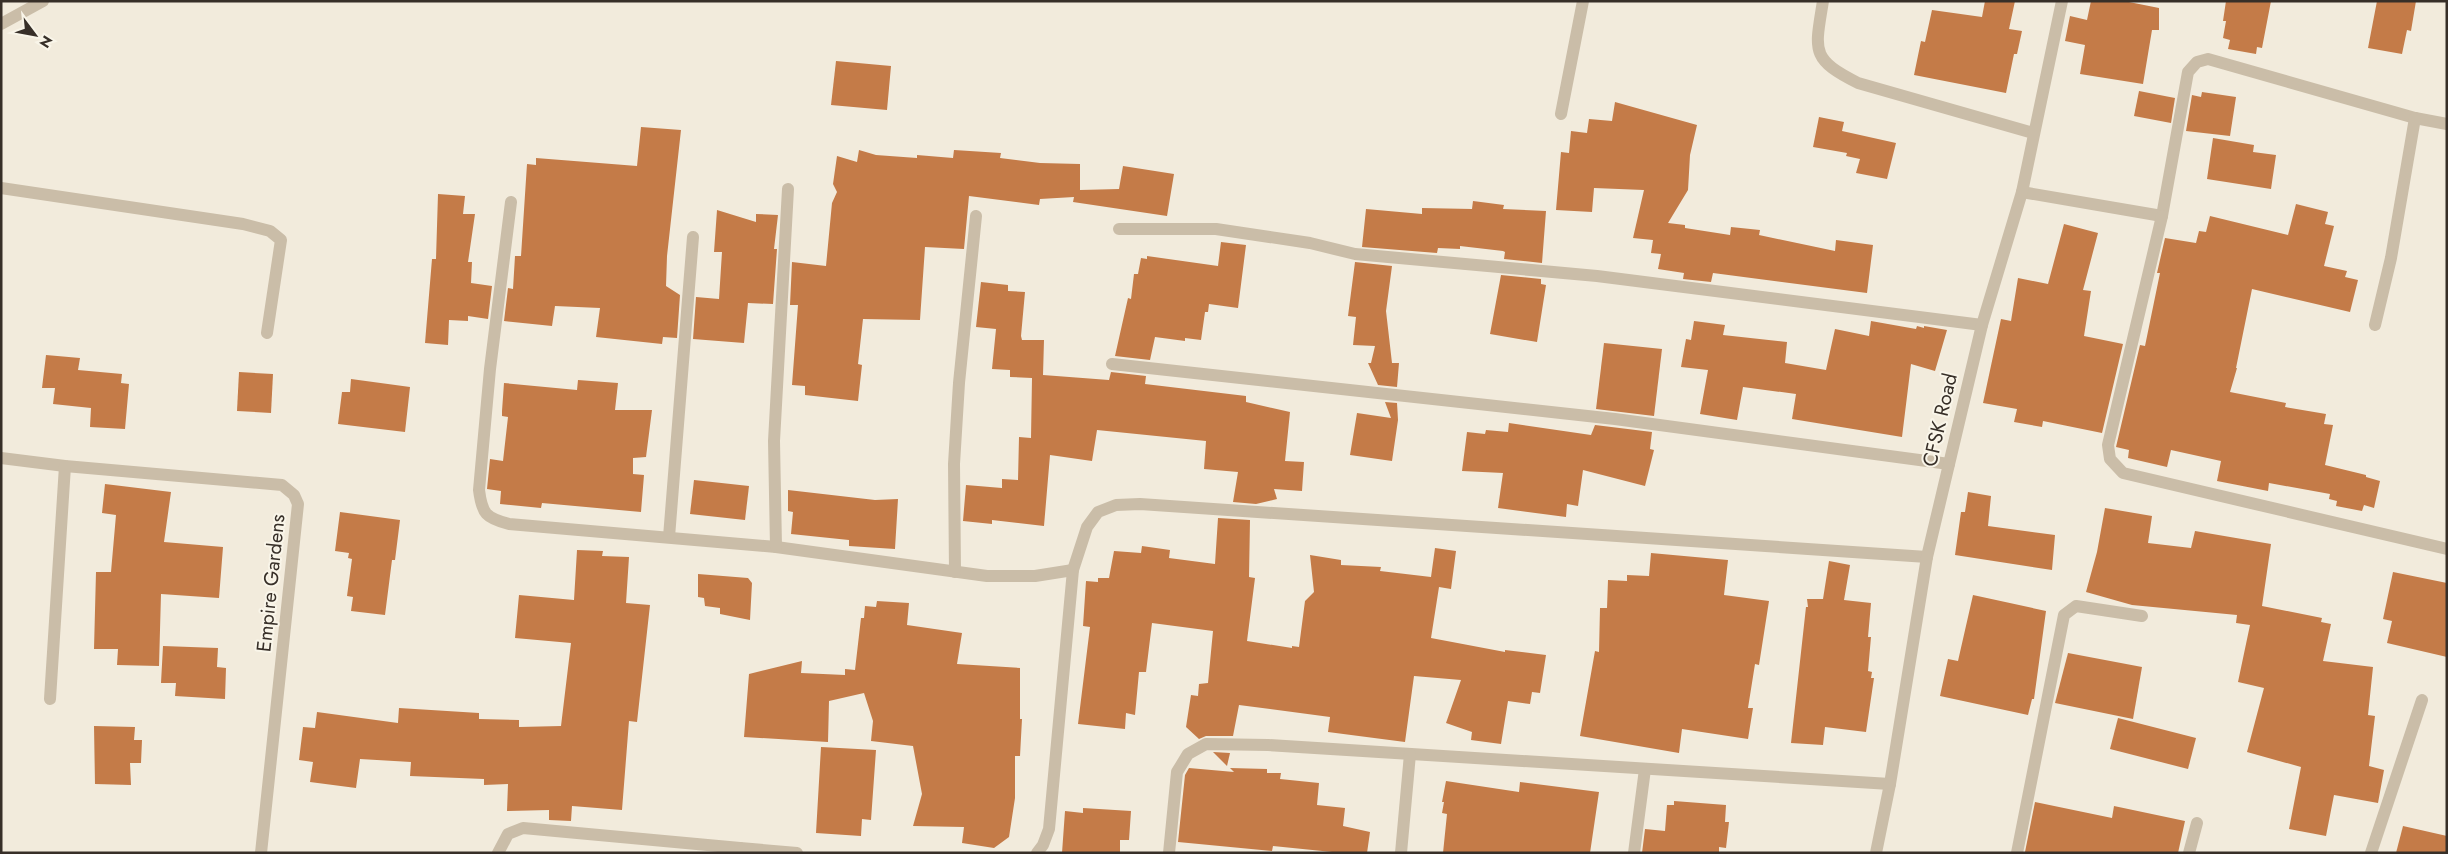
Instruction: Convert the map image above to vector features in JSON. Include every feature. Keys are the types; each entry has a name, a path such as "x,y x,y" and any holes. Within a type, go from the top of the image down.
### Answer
{"street":[{"path":"1,24 43,1"},
{"path":"1561,114 1583,1"},
{"path":"1823,1 1818,30 1819,55 1831,70 1858,83 2033,132"},
{"name":"CFSK Road","path":"1876,853 1890,784 1927,557 1982,325 2022,192 2033,132 2062,1"},
{"path":"2447,124 2415,118 2208,59 2197,62 2188,72 2162,216 2108,445 2110,460 2123,473 2447,548"},
{"path":"2375,325 2391,258 2415,118"},
{"path":"1,188 243,224 270,231 280,240 267,333"},
{"path":"776,547 774,442 788,189"},
{"path":"2022,192 2162,216"},
{"path":"511,202 490,369 480,490 481,508 492,520 509,524 776,547 986,576 1035,576 1073,570"},
{"path":"955,572 954,464 959,383 976,216"},
{"path":"1119,229 1216,229 1310,243 1355,254 1597,276 1982,325"},
{"path":"669,537 693,237"},
{"path":"1112,364 1615,418 1949,464"},
{"name":"Empire Gardens","path":"1,458 65,466 282,485 294,495 298,504 291,586 261,853"},
{"path":"50,699 65,466"},
{"path":"1037,853 1043,845 1049,829 1073,570 1087,527 1098,512 1116,505 1140,504 1927,557"},
{"path":"2017,853 2064,615 2076,606 2142,616"},
{"path":"2371,853 2422,700"},
{"path":"1169,853 1177,772 1188,754 1206,744 1410,754 1890,784"},
{"path":"1401,853 1410,754"},
{"path":"1634,853 1645,769"},
{"path":"2188,853 2197,823"},
{"path":"498,853 508,834 523,828 740,850 798,853"}],"building":[{"path":"1985,1 2015,1 2009,29 2022,31 2017,54 2014,54 2006,93 1914,75 1921,41 1925,42 1932,10 1982,17"},
{"path":"2091,1 2124,1 2159,8 2159,30 2152,30 2143,84 2080,74 2085,45 2065,41 2070,16 2087,20"},
{"path":"2226,1 2271,1 2262,48 2257,47 2256,54 2228,49 2230,40 2223,38 2226,21 2223,21"},
{"path":"2377,1 2416,1 2411,31 2407,30 2402,54 2368,48"},
{"path":"836,61 891,66 887,110 831,105"},
{"path":"2139,91 2175,98 2171,123 2134,116"},
{"path":"2202,92 2236,97 2230,136 2186,131 2192,95 2201,97"},
{"path":"1615,102 1697,125 1690,155 1688,190 1668,223 1685,225 1685,228 1730,235 1731,227 1760,230 1759,235 1835,251 1836,240 1873,245 1867,293 1713,273 1711,282 1683,279 1684,273 1658,269 1661,254 1651,253 1653,240 1633,238 1644,190 1594,188 1592,212 1556,210 1561,152 1569,153 1571,131 1587,133 1589,119 1612,121"},
{"path":"1819,117 1844,122 1842,131 1896,143 1887,179 1856,173 1860,159 1846,156 1847,153 1813,147"},
{"path":"641,127 681,130 667,256 666,286 680,295 677,338 663,337 662,344 596,337 600,308 555,306 552,326 504,321 508,288 513,289 515,256 521,256 527,164 536,165 536,158 637,166"},
{"path":"2213,138 2254,145 2253,152 2276,155 2271,189 2207,179"},
{"path":"859,150 876,155 917,158 917,155 953,158 954,150 1001,153 1000,158 1040,163 1080,164 1080,190 1119,189 1123,166 1174,174 1167,216 1073,202 1074,197 1040,199 1039,205 969,196 964,249 925,247 920,320 863,319 858,364 862,365 858,401 805,395 805,386 792,385 798,305 790,305 792,262 826,266 832,203 837,192 833,184 837,156 857,162"},
{"path":"438,194 465,196 463,214 475,214 468,262 472,262 471,283 492,286 488,319 468,316 468,321 449,320 448,345 425,343 432,259 436,259"},
{"path":"1473,201 1504,205 1503,209 1546,211 1542,263 1504,259 1505,252 1503,251 1460,246 1460,249 1438,248 1437,253 1362,247 1366,209 1422,214 1422,208 1472,209"},
{"path":"2296,204 2328,212 2325,224 2334,226 2324,266 2347,271 2345,277 2358,280 2350,312 2252,289 2237,368 2230,392 2286,403 2285,407 2326,414 2324,424 2333,425 2325,465 2366,475 2366,477 2380,481 2374,508 2364,505 2362,511 2336,506 2337,501 2329,499 2330,494 2269,483 2268,491 2217,481 2221,461 2171,450 2167,467 2128,458 2129,450 2116,447 2140,345 2145,346 2165,238 2196,243 2199,231 2206,232 2210,216 2288,235"},
{"path":"717,210 756,222 756,214 778,215 774,249 777,249 773,304 748,303 744,343 693,339 696,297 719,299 722,252 714,252"},
{"path":"2064,224 2098,233 2083,290 2091,291 2084,336 2123,344 2102,433 2043,421 2042,427 2014,422 2017,409 1983,403 2001,319 2011,321 2018,278 2048,284"},
{"path":"1221,242 1246,245 1238,308 1209,304 1208,312 1205,312 1201,340 1185,338 1185,341 1155,337 1150,360 1115,356 1128,298 1131,299 1134,274 1138,274 1141,258 1147,259 1147,256 1218,266"},
{"path":"1355,262 1392,266 1386,311 1392,363 1399,363 1397,387 1378,385 1368,363 1371,363 1375,346 1353,345 1356,317 1348,316"},
{"path":"1501,275 1541,279 1541,284 1546,285 1537,342 1490,334"},
{"path":"981,282 1008,285 1008,291 1025,292 1021,336 1022,340 1044,340 1043,375 1109,380 1111,372 1146,376 1145,384 1246,396 1246,402 1290,412 1285,461 1304,462 1302,491 1274,489 1277,499 1256,504 1233,502 1238,472 1204,469 1206,441 1097,430 1092,461 1050,455 1044,526 992,520 992,524 963,521 966,485 1002,488 1002,479 1018,480 1019,437 1031,438 1032,378 1010,377 1010,370 992,369 996,329 976,327"},
{"path":"1694,321 1725,325 1723,335 1787,342 1785,363 1826,370 1835,329 1869,336 1871,321 1916,329 1917,326 1924,328 1924,326 1947,330 1935,371 1911,364 1902,437 1792,419 1796,394 1743,387 1737,420 1700,414 1708,370 1681,367 1686,339 1691,340"},
{"path":"1604,343 1662,349 1654,416 1596,409"},
{"path":"46,355 80,358 78,370 122,374 121,383 129,384 125,429 90,427 91,408 53,404 55,388 42,388"},
{"path":"239,372 273,374 271,413 237,411"},
{"path":"351,379 410,387 405,432 338,424 342,392 350,392"},
{"path":"578,380 618,383 615,410 652,410 646,457 633,458 633,474 644,475 641,512 542,503 541,508 500,504 501,491 487,489 490,459 503,461 508,417 502,416 504,383 577,390"},
{"path":"1385,402 1397,403 1398,420 1392,461 1350,455 1357,413 1391,418"},
{"path":"1509,423 1591,435 1595,425 1652,432 1650,449 1654,450 1645,486 1583,470 1578,506 1567,504 1566,517 1498,508 1503,473 1462,471 1467,432 1485,434 1486,430 1508,432"},
{"path":"694,480 749,486 745,520 690,514"},
{"path":"105,484 171,492 164,542 223,547 219,598 161,594 159,666 117,665 118,649 94,649 96,572 111,572 116,515 102,513"},
{"path":"788,490 875,500 898,499 895,549 849,546 849,540 791,534 793,512 788,511"},
{"path":"1968,492 1991,496 1988,526 2055,535 2052,570 1955,555 1961,512 1965,512"},
{"path":"2105,508 2152,516 2148,543 2191,548 2195,531 2271,544 2262,606 2322,618 2321,622 2331,624 2323,661 2373,667 2368,715 2375,716 2369,766 2384,770 2378,803 2334,795 2326,836 2289,829 2301,767 2247,752 2264,688 2238,682 2250,625 2236,623 2237,615 2132,605 2086,592 2097,552"},
{"path":"340,512 400,520 395,560 392,560 385,615 351,611 353,597 347,596 352,559 348,558 349,553 335,551"},
{"path":"1218,518 1250,520 1249,577 1255,578 1247,641 1292,648 1292,646 1299,647 1305,601 1314,592 1310,555 1341,560 1341,565 1381,567 1380,571 1431,577 1435,548 1456,551 1451,589 1439,587 1431,638 1505,652 1505,650 1546,655 1540,693 1532,692 1530,704 1508,701 1501,744 1471,740 1472,732 1446,723 1461,680 1414,676 1405,742 1328,732 1330,717 1239,705 1233,736 1206,736 1199,739 1186,727 1191,695 1198,696 1199,684 1208,683 1213,631 1152,623 1146,672 1139,672 1135,715 1126,713 1125,729 1078,724 1090,627 1083,626 1086,581 1098,582 1098,578 1109,578 1114,551 1141,553 1142,546 1170,550 1169,558 1215,564"},
{"path":"577,550 603,551 602,556 629,557 626,603 650,605 637,722 629,721 622,810 572,806 571,821 549,820 549,810 507,811 508,784 484,785 484,779 410,776 411,762 360,759 356,788 310,782 313,762 299,760 303,727 315,728 317,712 398,723 399,708 479,713 479,719 519,720 519,727 561,726 571,643 515,638 519,595 574,600"},
{"path":"1651,553 1728,560 1724,595 1769,601 1759,665 1755,664 1748,708 1753,708 1748,739 1682,729 1679,753 1580,736 1595,651 1599,652 1600,608 1607,608 1608,580 1627,581 1627,575 1649,576"},
{"path":"1829,561 1850,565 1844,600 1871,603 1868,671 1872,672 1871,678 1874,678 1866,732 1825,727 1823,745 1791,743 1806,607 1808,607 1807,599 1823,599"},
{"path":"2393,572 2447,583 2447,657 2387,643 2392,621 2383,619"},
{"path":"698,574 748,578 752,583 750,620 720,614 720,608 705,606 704,598 698,597"},
{"path":"1973,595 2046,611 2034,699 2032,699 2028,715 1940,696 1948,659 1958,661"},
{"path":"877,601 909,603 907,625 962,633 957,664 1020,668 1020,719 1022,719 1020,756 1015,756 1015,798 1009,837 994,848 962,843 964,827 913,826 922,794 913,746 871,741 873,721 864,693 829,701 828,742 744,737 749,674 802,661 801,673 845,675 845,669 855,670 861,618 864,618 865,606 876,607"},
{"path":"163,646 218,648 217,667 226,668 225,699 175,696 176,683 161,683"},
{"path":"2068,653 2142,667 2133,719 2055,703"},
{"path":"2118,718 2196,738 2188,769 2110,749"},
{"path":"94,726 135,727 134,740 142,740 141,763 130,763 131,785 95,784"},
{"path":"821,747 876,750 871,820 862,819 861,836 816,833"},
{"path":"1213,752 1230,753 1227,766"},
{"path":"1189,768 1234,772 1230,768 1267,769 1267,773 1281,773 1280,779 1319,783 1317,805 1345,808 1343,826 1370,832 1367,853 1342,853 1273,846 1272,851 1178,842 1185,775"},
{"path":"1446,781 1519,792 1520,782 1599,792 1590,853 1443,853 1447,814 1442,813 1444,802 1442,802"},
{"path":"1674,801 1726,805 1725,822 1729,822 1726,848 1719,847 1719,853 1642,853 1645,829 1665,831 1667,805 1674,805"},
{"path":"2035,802 2112,818 2114,806 2185,821 2178,853 2025,852"},
{"path":"1083,808 1131,811 1129,840 1120,840 1120,853 1062,853 1065,811 1083,813"},
{"path":"2403,826 2447,836 2447,853 2396,853"}]}
